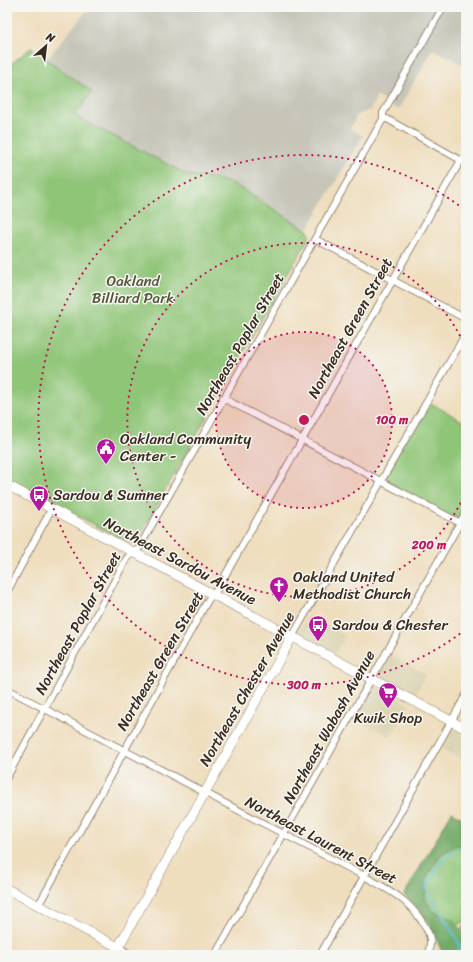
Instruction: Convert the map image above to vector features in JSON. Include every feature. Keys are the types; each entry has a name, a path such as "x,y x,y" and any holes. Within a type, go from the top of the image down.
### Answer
{"main road":[{"name":"Northeast Sardou Avenue","path":"7,485 466,729"},
{"name":"Northeast Chester Avenue","path":"116,951 292,637"},
{"path":"7,889 116,951"}],"street":[{"name":"Northeast Poplar Street","path":"7,777 127,558 139,548 383,119 383,113 443,7"},
{"path":"383,119 387,119 464,161"},
{"name":"Northeast Green Street","path":"38,906 208,600 218,588 392,280 464,161"},
{"path":"315,239 466,319"},
{"name":"Northeast Chester Avenue","path":"292,637 466,333"},
{"path":"223,398 466,526"},
{"path":"7,592 52,508"},
{"name":"Northeast Wabash Avenue","path":"214,955 284,835 466,512"},
{"name":"Northeast Laurent Street","path":"7,689 364,876 394,894 409,904 429,932 431,943 427,955"},
{"path":"320,955 466,695"},
{"path":"116,951 132,955"}],"shaded area":[{"path":"91,7 466,7 466,66 433,49 398,110 377,96 370,110 357,115 350,129 363,136 307,230 232,183 188,175 75,116 92,92 46,60"},
{"path":"308,616 346,636 335,654 299,635 299,632"},
{"path":"389,655 426,674 414,697 379,678 378,676"},
{"path":"372,685 375,685 409,704 391,737 352,717"},
{"path":"452,728 466,734 466,762 439,748 449,729"}],"green space":[{"name":"Oakland Billiard Park","path":"31,48 92,92 75,116 188,175 232,183 307,230 309,233 309,238 137,541 132,543 125,541 7,478 7,67"},
{"path":"427,401 466,423 466,512 460,523 382,481"},
{"path":"452,812 466,820 466,854 458,844 440,855 426,878 425,899 432,911 452,919 461,928 466,938 466,955 443,955 428,922 411,901 404,895"},
{"path":"458,844 466,854 466,921 458,925 452,919 432,911 425,899 426,878 440,855"}],"waterway":[{"path":"462,955 457,939 426,888 443,859 466,844"}],"place":[{"name":"Oakland Community Center -","path":"106,465"},
{"name":"Sardou & Sumner","path":"39,512"},
{"name":"Oakland United Methodist Church","path":"279,603"},
{"name":"Sardou & Chester","path":"318,642"},
{"name":"Kwik Shop","path":"388,709"}]}
